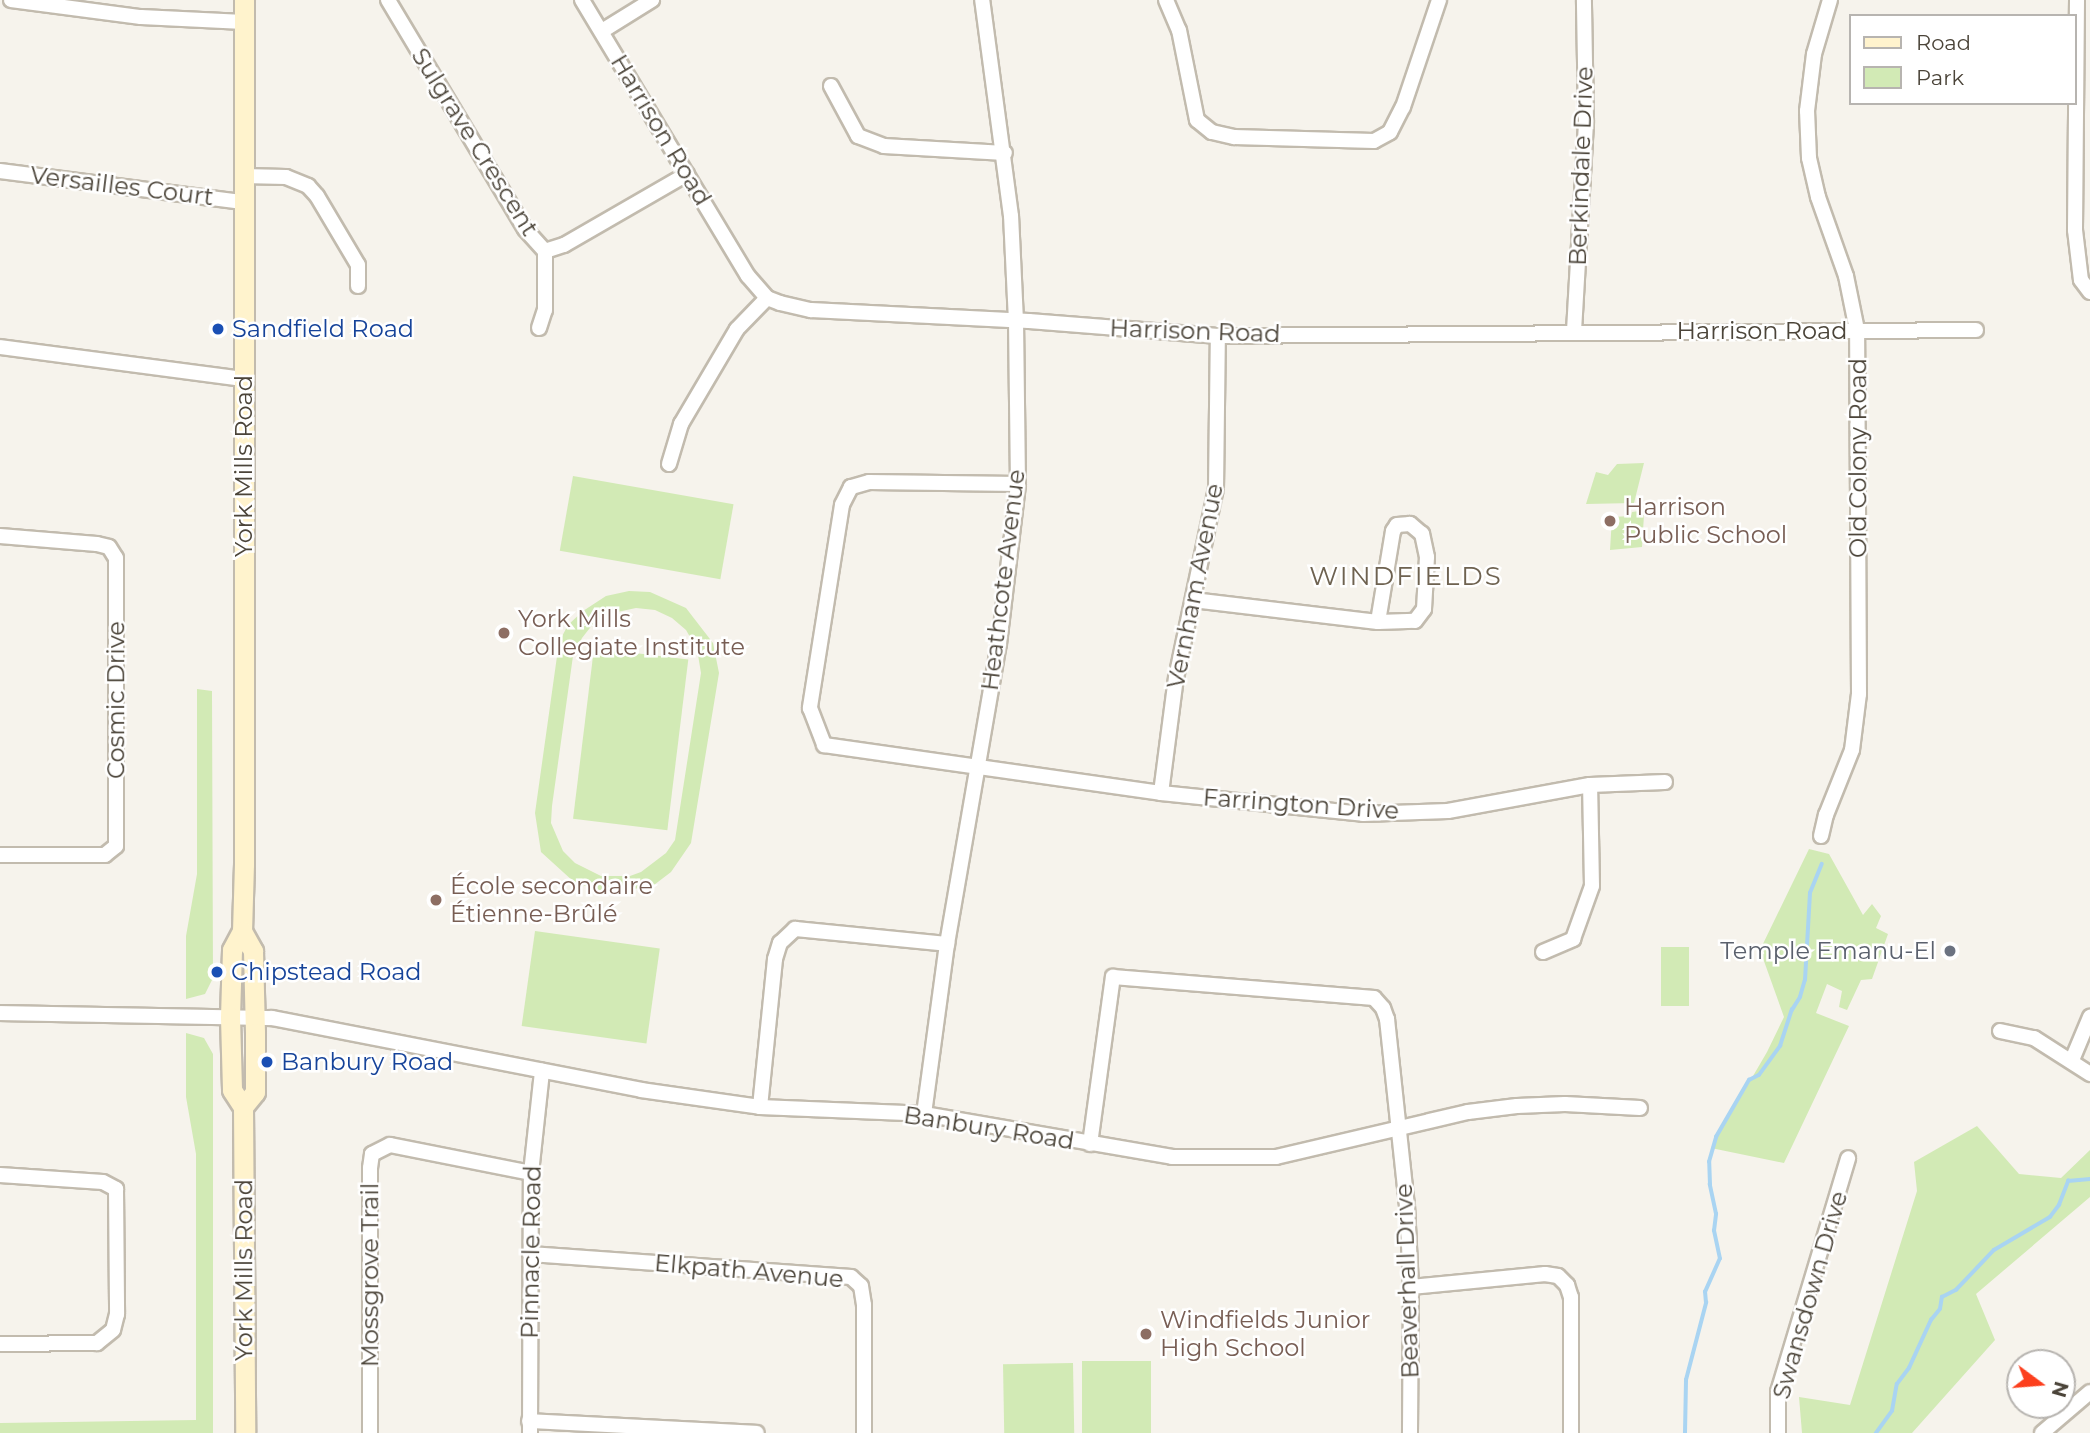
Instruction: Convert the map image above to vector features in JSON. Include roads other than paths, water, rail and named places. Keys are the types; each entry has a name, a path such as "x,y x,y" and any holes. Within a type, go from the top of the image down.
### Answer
{"main road":[{"name":"York Mills Road","path":"244,0 242,931 232,950 230,1017 232,1090 243,1107 245,1433"},
{"name":"York Mills Road","path":"242,931 253,951 255,1017 255,1092 243,1107"}],"street":[{"path":"11,0 141,17 244,22"},
{"name":"Sulgrave Crescent","path":"388,0 525,229 545,251 564,245 687,174"},
{"name":"Harrison Road","path":"582,0 748,276 766,298 811,310 1218,336 1574,331 1976,330"},
{"path":"602,31 652,0"},
{"name":"Heathcote Avenue","path":"924,1114 947,944 999,644 1018,484 1016,321 1005,153 982,0"},
{"path":"1166,0 1179,30 1197,120 1212,132 1234,137 1374,141 1390,132 1404,107 1439,0"},
{"name":"Berkindale Drive","path":"1574,331 1586,120 1584,0"},
{"name":"Old Colony Road","path":"1821,835 1826,815 1852,750 1858,694 1857,330 1846,276 1818,197 1809,158 1808,80 1830,0"},
{"path":"2077,0 2075,230 2081,280 2090,292"},
{"path":"831,86 858,136 884,146 1005,153"},
{"name":"Versailles Court","path":"0,171 243,202"},
{"path":"243,176 286,177 308,186 317,196 358,265 358,286"},
{"path":"540,328 545,310 545,251"},
{"path":"669,464 681,424 737,329 766,298"},
{"name":"Vernham Avenue","path":"1161,793 1176,678 1216,489 1218,336"},
{"path":"0,347 244,379"},
{"name":"Farrington Drive","path":"1018,484 869,482 851,487 842,505 810,708 824,745 1161,793 1363,814 1448,811 1590,785 1665,782"},
{"path":"1193,600 1378,622 1415,621 1424,609 1427,557 1422,534 1410,524 1397,525 1393,531 1378,622"},
{"name":"Cosmic Drive","path":"0,536 80,545 97,544 108,547 116,558 116,846 105,855 0,855"},
{"path":"1543,952 1573,939 1592,886 1590,785"},
{"path":"760,1107 775,959 780,943 795,929 947,944"},
{"name":"Beaverhall Drive","path":"1090,1144 1114,977 1374,998 1383,1008 1387,1019 1407,1205 1411,1287 1409,1433"},
{"path":"0,1013 230,1017"},
{"name":"Banbury Road","path":"230,1017 255,1017 328,1027 641,1090 760,1107 924,1114 1172,1157 1276,1157 1468,1112 1517,1106 1565,1104 1640,1108"},
{"path":"2072,1060 2090,1017"},
{"path":"2000,1031 2034,1038 2090,1074"},
{"name":"Pinnacle Road","path":"529,1427 531,1173 542,1071"},
{"name":"Mossgrove Trail","path":"370,1433 372,1154 390,1145 531,1173"},
{"name":"Swansdown Drive","path":"1778,1433 1778,1392 1848,1158"},
{"path":"0,1175 103,1182 116,1189 117,1300 113,1330 97,1343 0,1343"},
{"name":"Elkpath Avenue","path":"530,1254 851,1277 860,1286 864,1305 864,1433"},
{"path":"1411,1287 1545,1274 1558,1276 1567,1285 1571,1297 1571,1433"},
{"path":"2042,1433 2090,1392"},
{"path":"529,1427 757,1433"}],"waterway":[{"path":"1685,1433 1686,1380 1706,1303 1705,1292 1720,1259 1714,1231 1716,1214 1709,1162 1716,1137 1749,1080 1759,1075 1780,1046 1792,1010 1800,997 1805,980 1810,893 1822,864"},
{"path":"1876,1433 1892,1411 1897,1384 1909,1368 1931,1320 1940,1309 1942,1297 1956,1290 1994,1250 2050,1217 2059,1205 2068,1181 2090,1179"}],"place":[{"name":"Sandfield Road","path":"218,329"},
{"name":"Harrison Public School","path":"1610,521"},
{"name":"York Mills Collegiate Institute","path":"504,633"},
{"name":"École secondaire Étienne-Brûlé","path":"436,900"},
{"name":"Temple Emanu-El","path":"1950,951"},
{"name":"Chipstead Road","path":"217,972"},
{"name":"Banbury Road","path":"267,1062"},
{"name":"Windfields Junior High School","path":"1146,1334"}],"district":[{"name":"WINDFIELDS","path":"1406,577"}]}
